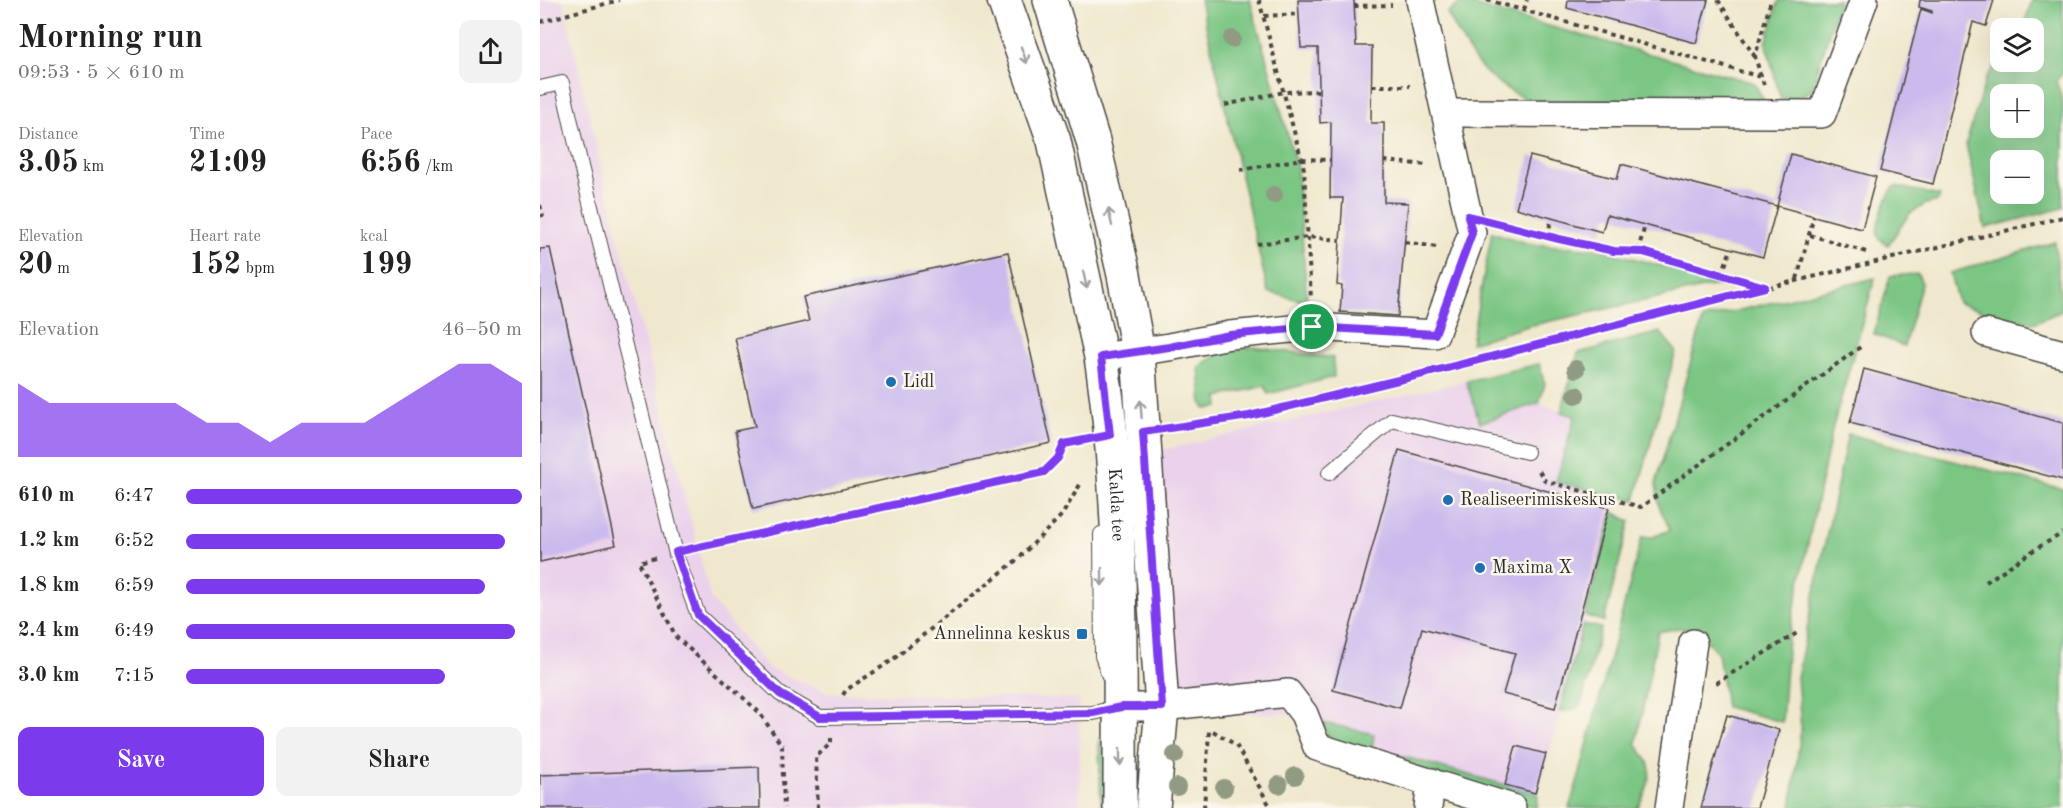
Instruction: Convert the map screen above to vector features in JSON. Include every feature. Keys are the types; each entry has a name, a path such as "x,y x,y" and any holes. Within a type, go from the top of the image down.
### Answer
{"street":[{"name":"Kalda tee","path":"1004,0 1054,141 1101,357 1097,437 1117,519 1121,707 1120,808"},
{"name":"Kalda tee","path":"1050,0 1093,141 1124,275 1138,352 1162,707 1154,808"},
{"path":"1446,113 1822,114 1864,0"},
{"path":"1101,357 1230,335 1312,327 1435,334 1472,233 1421,2"},
{"path":"1986,333 2063,354"},
{"path":"1669,808 1693,643"},
{"path":"1121,707 1162,707 1288,693 1304,714 1317,747 1430,795 1512,808"}],"lane":[{"path":"540,88 562,83 676,552 698,615 780,694 820,717 1093,713 1121,707 1102,656 1102,516 1097,437"},
{"path":"1329,473 1392,420 1527,452"}],"path":[{"path":"540,22 619,0"},
{"path":"1259,0 1304,169 1312,327"},
{"path":"1487,0 1761,77"},
{"path":"1524,10 1527,0"},
{"path":"1718,0 1755,57 1773,114"},
{"path":"1755,57 1771,0"},
{"path":"1354,6 1421,2"},
{"path":"1264,16 1299,14"},
{"path":"1371,86 1440,86"},
{"path":"1225,105 1284,92 1319,91"},
{"path":"1240,170 1301,159 1331,160"},
{"path":"1384,161 1458,167"},
{"path":"540,206 543,217"},
{"path":"1468,216 1614,251 1638,251 1765,287"},
{"path":"1797,280 1814,216"},
{"path":"1143,432 1249,416 1765,287 2063,217"},
{"path":"1547,236 1552,218"},
{"path":"1638,251 1645,225"},
{"path":"1810,235 1866,252"},
{"path":"1257,244 1308,237 1340,240"},
{"path":"1722,274 1731,249"},
{"path":"1527,452 1545,481 1641,507 1863,345"},
{"path":"784,808 782,746 759,712 676,637 639,562 1044,472 1058,458 1064,444 1097,437"},
{"path":"818,808 816,757 831,743 830,717 846,690 891,661 1018,559 1062,515 1085,477"},
{"path":"1986,582 2063,533"},
{"path":"1684,704 1797,633"},
{"path":"1204,808 1209,762 1209,729 1236,745 1272,808"}],"shaded area":[{"path":"540,0 563,0 607,193 711,599 768,668 830,693 1079,699 1080,808 540,808"},
{"path":"1466,381 1480,423 1539,403 1575,416 1556,482 1617,497 1538,794 1372,748 1374,734 1288,714 1178,713 1158,451"}],"green space":[{"path":"1200,0 1250,0 1297,168 1307,302 1268,292"},
{"path":"1779,0 1839,0 1812,89 1792,98 1780,97 1766,43"},
{"path":"2032,0 2063,0 2063,72 2056,81 2063,103 2063,208 1985,228 1966,144 1986,78 1990,72 2044,72 2044,18 2026,18"},
{"path":"1462,2 1754,83 1765,102 1530,101 1500,84 1471,55 1447,13"},
{"path":"1895,186 1940,196 1938,201 1926,204 1910,213 1888,245 1878,235 1878,224 1889,195"},
{"path":"1492,232 1530,244 1598,249 1726,283 1528,326 1471,343"},
{"path":"2055,242 2062,311 2033,323 1991,314 1958,303 1950,273"},
{"path":"1918,274 1922,283 1904,346 1874,334 1890,276"},
{"path":"1875,278 1832,430 1788,639 1782,722 1726,707 1718,653 1705,639 1693,631 1679,628 1658,632 1636,744 1647,760 1650,770 1647,788 1642,799 1637,808 1569,808 1642,537 1653,537 1670,530 1659,506 1656,483 1703,319"},
{"path":"1660,332 1676,351 1635,500 1556,482 1575,416 1561,412 1578,353"},
{"path":"1253,347 1333,358 1334,377 1268,394 1265,386 1218,397 1219,407 1206,409 1202,404 1199,367 1218,353"},
{"path":"1539,364 1545,384 1539,403 1480,423 1466,381"},
{"path":"1848,434 2063,489 2063,808 1791,808 1801,729 1797,677"},
{"path":"1613,512 1630,521 1604,621 1585,616"},
{"path":"1583,624 1601,628 1581,704 1575,709 1559,712"},
{"path":"1324,723 1374,734 1372,748 1538,794 1537,808 1340,742 1328,736"},
{"path":"1099,737 1104,751 1111,808 1101,808"}],"building":[{"path":"1298,0 1354,0 1356,46 1372,46 1371,123 1384,123 1384,202 1408,203 1398,316 1340,312 1342,286 1337,285 1343,198 1330,198 1331,122 1320,123 1318,48 1301,48"},
{"path":"1568,0 1708,0 1696,43 1567,8"},
{"path":"1920,0 1994,0 1986,26 1973,22 1933,184 1880,171 1921,9 1932,13 1932,11 1919,7"},
{"path":"1791,154 1876,177 1862,229 1777,206"},
{"path":"1530,156 1617,179 1621,164 1777,206 1763,257 1607,215 1602,232 1516,208"},
{"path":"550,248 616,545 540,562 540,249"},
{"name":"Lidl","path":"1008,252 1051,443 753,509 735,431 755,427 735,338 809,321 803,297"},
{"path":"1864,369 2063,423 2063,480 1850,423"},
{"name":"Maxima X","path":"1399,450 1609,508 1555,708 1503,694 1515,653 1422,628 1400,708 1333,690"},
{"path":"1727,715 1779,730 1757,808 1701,808"},
{"path":"1516,746 1546,754 1535,793 1505,785"},
{"path":"759,767 760,808 540,808 540,775"}],"place":[{"name":"Lidl","path":"891,382"},
{"name":"Realiseerimiskeskus","path":"1448,500"},
{"name":"Maxima X","path":"1480,568"},
{"name":"Annelinna keskus","path":"1082,634"}],"route":[{"path":"1468,216 1614,251 1643,252 1765,287 1249,416 1143,432 1162,707 1121,707 1093,713 820,717 780,694 698,615 676,552 1044,472 1058,458 1064,444 1110,435 1101,357 1230,335 1312,327 1435,334 1472,233 1468,216"}]}
